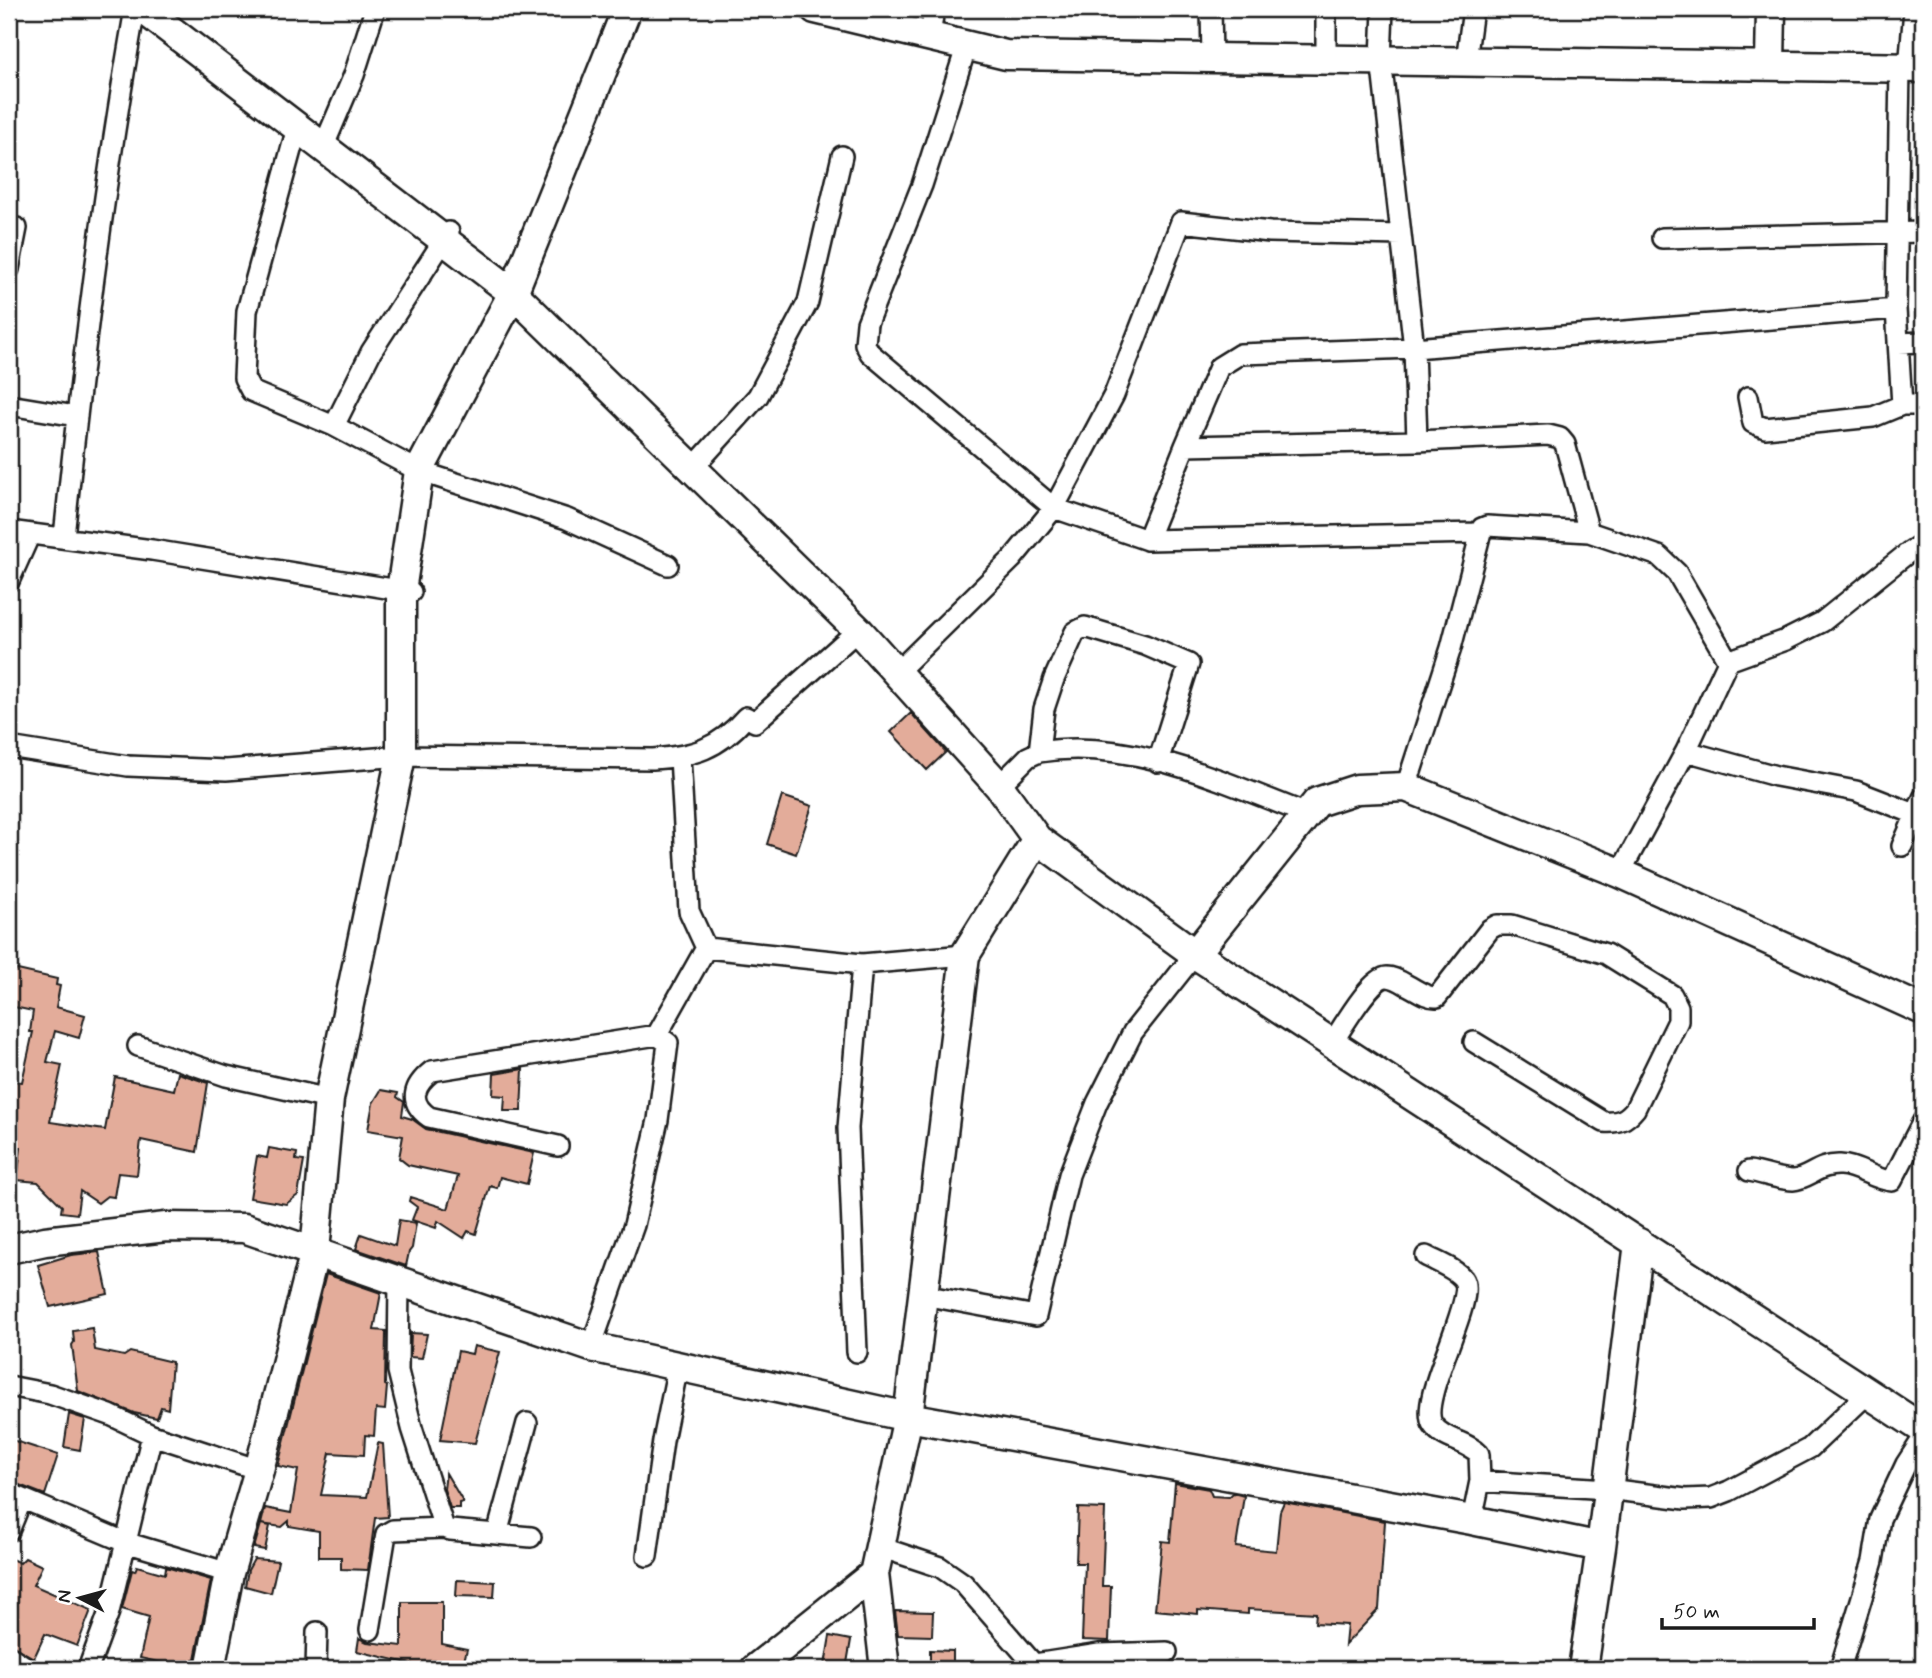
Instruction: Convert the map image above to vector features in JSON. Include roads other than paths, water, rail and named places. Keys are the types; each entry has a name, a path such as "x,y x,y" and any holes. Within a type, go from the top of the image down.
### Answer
{"street":[{"path":"64,537 76,416 112,140 135,9"},
{"path":"142,9 322,148 447,235 513,293 858,630 999,786 1037,839 1195,954 1923,1429"},
{"path":"322,148 354,75 374,9"},
{"path":"209,1669 229,1573 259,1470 315,1251 329,1100 401,756 406,592 419,471 513,293 627,9"},
{"path":"815,9 1006,55 1911,68"},
{"path":"930,37 934,9"},
{"path":"1211,9 1212,57"},
{"path":"1326,9 1326,61"},
{"path":"1383,9 1381,60 1414,348 1417,441"},
{"path":"1466,61 1474,9"},
{"path":"1770,65 1771,9"},
{"path":"1902,405 1896,309 1898,232 1914,9"},
{"path":"967,45 922,185 867,323 865,344 870,353 1054,508 1147,540 1479,533"},
{"path":"297,128 247,311 244,378 251,391 334,426 419,471 567,519 668,565"},
{"path":"692,468 758,396 808,302 842,156"},
{"path":"896,673 1012,559 1054,508 1114,395 1181,222 1270,232 1401,235"},
{"path":"9,269 17,228"},
{"path":"1662,238 1923,232"},
{"path":"334,426 371,352 447,235"},
{"path":"1147,540 1219,367 1240,354 1414,348 1896,309"},
{"path":"1898,343 1923,342"},
{"path":"1748,397 1753,423 1765,428 1873,417 1902,405 1923,405"},
{"path":"9,405 76,416"},
{"path":"1185,446 1548,435 1560,438 1565,444 1589,532"},
{"path":"1406,787 1451,648 1479,533 1487,526 1589,532 1658,556 1668,562 1677,573 1728,661"},
{"path":"9,530 406,592"},
{"path":"9,581 30,534"},
{"path":"1620,873 1686,751 1728,661 1786,640 1822,622 1923,543"},
{"path":"1039,752 1044,709 1054,679 1075,632 1085,626 1189,664 1158,762"},
{"path":"9,747 128,766 226,770 401,756 680,757 700,752 734,730 746,717 755,722 858,630"},
{"path":"999,786 1028,757 1039,752 1116,751 1190,770 1307,814"},
{"path":"1686,751 1776,776 1919,806 1902,846"},
{"path":"680,757 689,911 706,948"},
{"path":"923,1295 1036,1315 1069,1175 1097,1103 1133,1031 1317,802 1342,792 1406,787 1620,873 1923,1010"},
{"path":"885,1669 874,1574 908,1417 965,955 1037,839"},
{"path":"1332,1043 1359,1003 1381,978 1396,978 1429,997 1437,997 1490,929 1504,924 1606,954 1672,995 1679,1013 1675,1028 1635,1109 1628,1118 1617,1123 1604,1122 1474,1042"},
{"path":"706,948 862,964 965,955"},
{"path":"657,1035 706,948"},
{"path":"857,1352 848,1128 862,964"},
{"path":"558,1146 429,1118 417,1109 415,1099 420,1080 432,1071 657,1035 668,1043 658,1120 634,1225 591,1347"},
{"path":"138,1046 226,1076 329,1100"},
{"path":"1749,1171 1792,1180 1818,1168 1841,1165 1892,1181 1923,1121"},
{"path":"9,1249 45,1241 166,1227 244,1228 591,1347 908,1417 1472,1520 1601,1547"},
{"path":"1583,1669 1639,1243"},
{"path":"1426,1256 1463,1278 1465,1284 1462,1306 1432,1395 1430,1417 1440,1432 1479,1454 1480,1481 1472,1520"},
{"path":"399,1280 398,1371 416,1440 444,1528"},
{"path":"647,1556 663,1441 678,1366"},
{"path":"9,1386 50,1394 110,1415 152,1435 259,1470"},
{"path":"1480,1481 1608,1489 1685,1499 1711,1498 1810,1448 1868,1393"},
{"path":"497,1534 527,1423"},
{"path":"88,1669 109,1612 152,1435"},
{"path":"1840,1669 1873,1561 1880,1519 1906,1464 1923,1438"},
{"path":"9,1531 16,1496 124,1542 229,1573"},
{"path":"370,1630 386,1534 393,1530 444,1528 531,1537"},
{"path":"880,1547 940,1567 963,1583 1036,1667 1098,1654 1167,1652"},
{"path":"755,1669 874,1574"},
{"path":"316,1669 317,1632"},
{"path":"9,1656 29,1669"}]}
